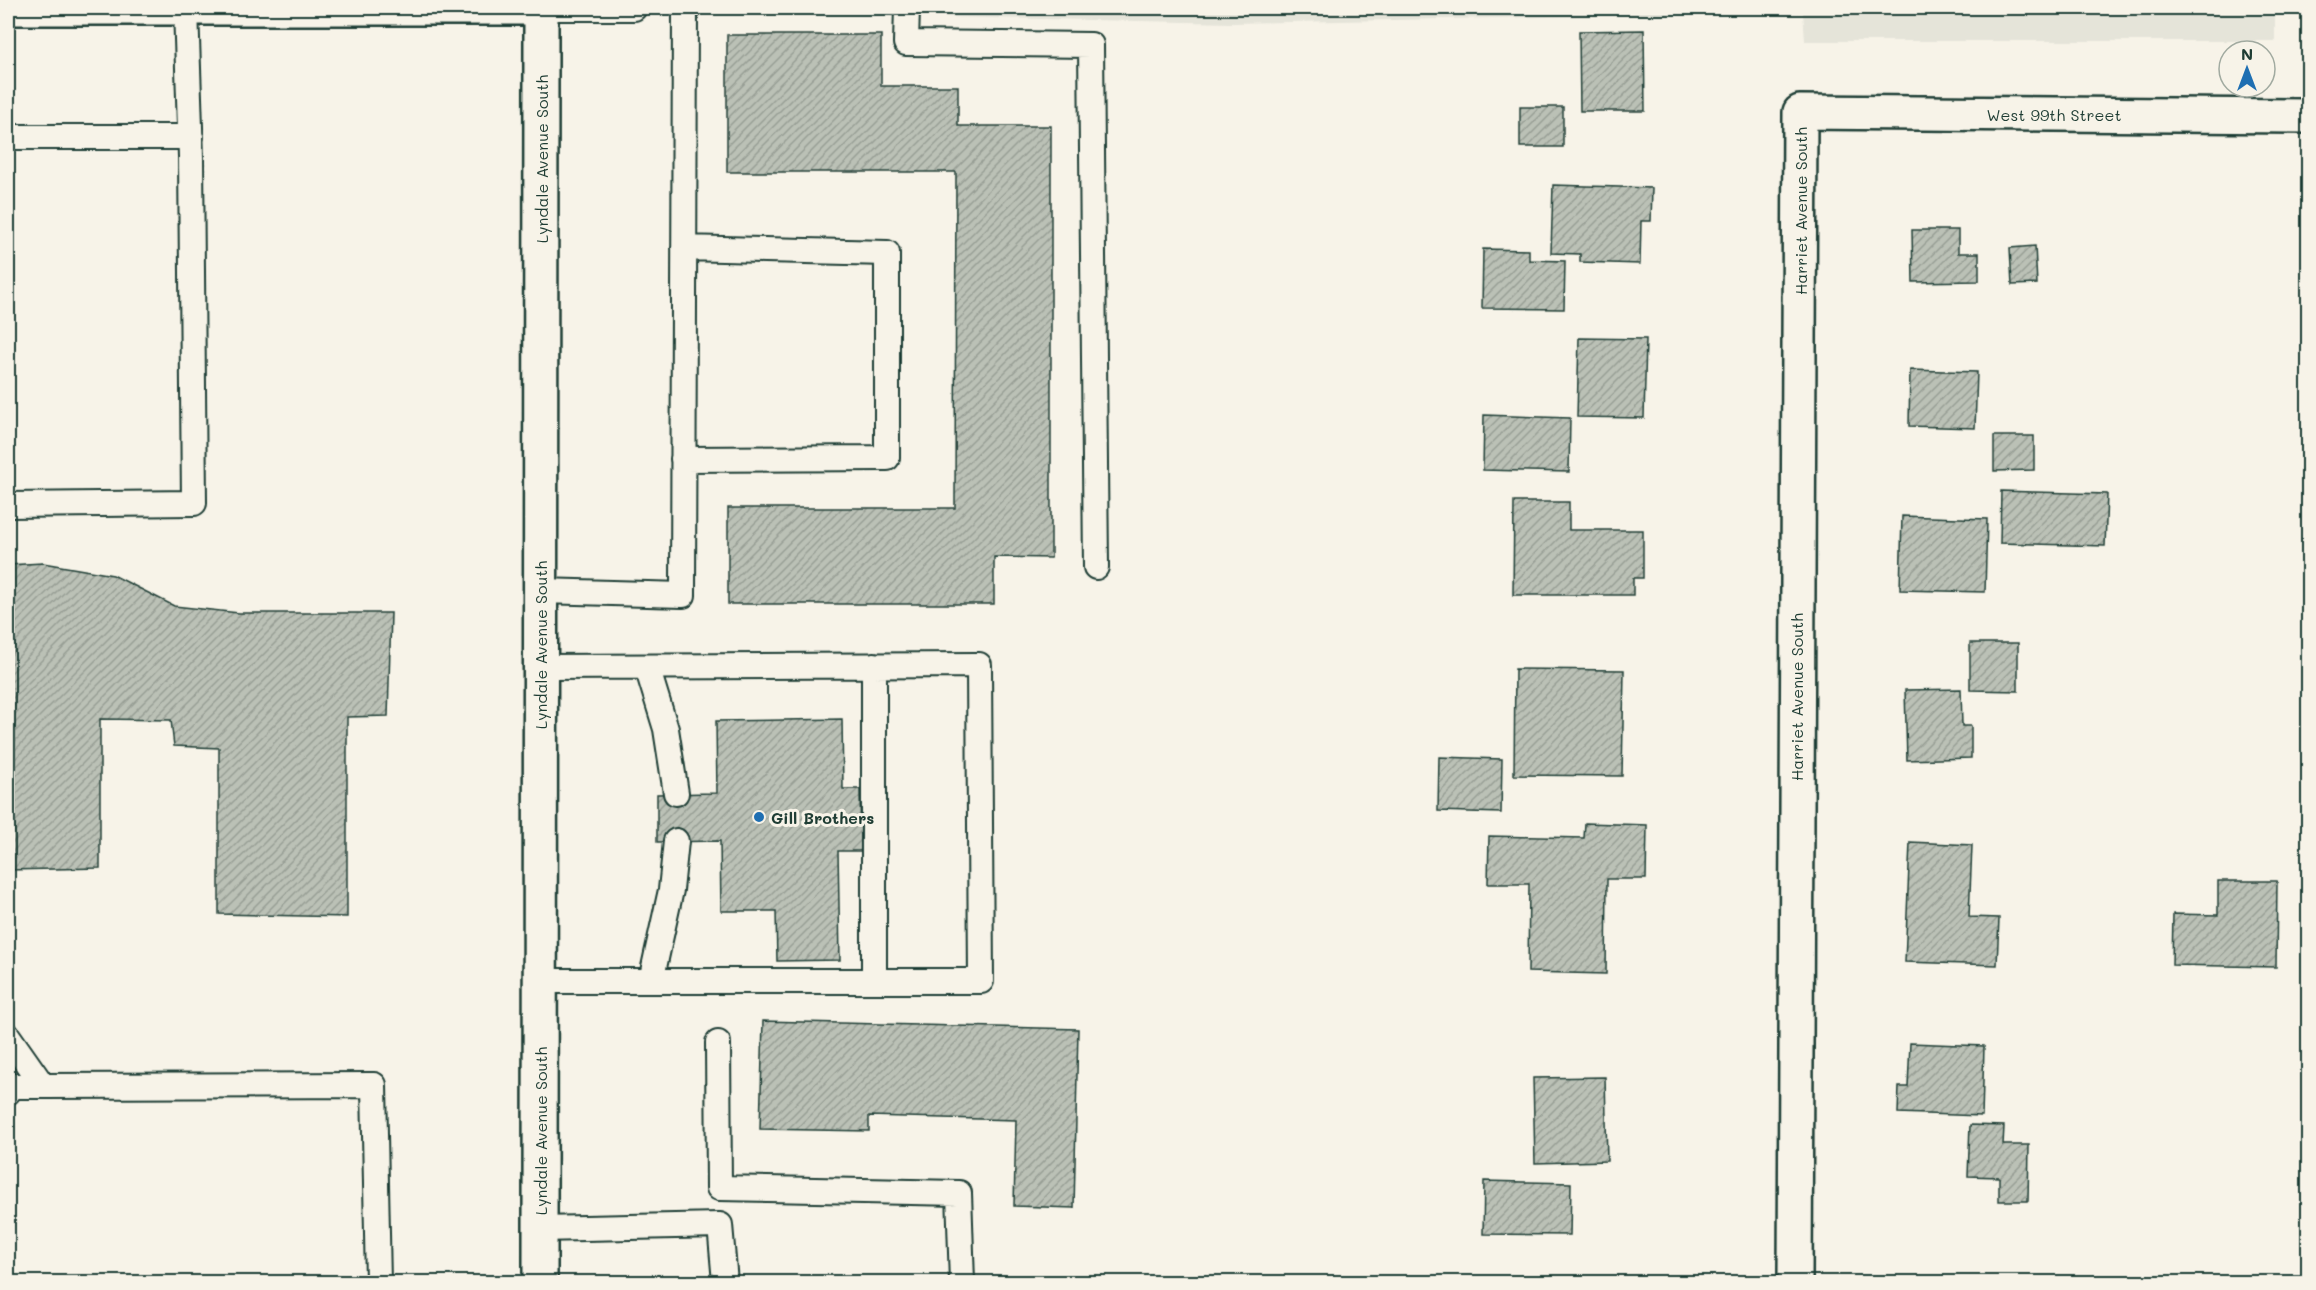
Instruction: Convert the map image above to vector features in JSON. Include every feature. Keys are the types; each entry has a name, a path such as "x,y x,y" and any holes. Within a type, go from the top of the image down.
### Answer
{"street":[{"path":"8,8 541,8"},
{"name":"Lyndale Avenue South","path":"540,1282 541,8"},
{"name":"West 99th Street","path":"1800,112 2308,116"},
{"name":"Harriet Avenue South","path":"1795,1282 1800,112"}],"lane":[{"path":"541,8 634,8"},
{"path":"541,591 683,595 685,8"},
{"path":"907,8 906,43 1091,45 1096,567"},
{"path":"8,505 194,503 191,137 186,9"},
{"path":"8,137 191,137"},
{"path":"683,459 886,458 886,253 684,248"},
{"path":"874,665 874,981"},
{"path":"540,981 981,981 979,665 541,668"},
{"path":"648,667 666,729 676,794"},
{"path":"651,981 671,890 676,841"},
{"path":"8,1036 43,1086"},
{"path":"718,1044 720,1225 725,1282"},
{"path":"8,1092 13,1086 374,1085 378,1282"},
{"path":"719,1188 959,1193 962,1282"},
{"path":"540,1229 720,1225"}],"shaded area":[{"path":"661,8 2275,8 2275,39 1805,41 1803,12 1232,23 661,11"}],"building":[{"path":"1644,30 1645,111 1580,111 1579,31"},
{"path":"727,35 881,35 881,86 958,86 958,126 1051,126 1051,558 994,557 994,604 728,604 728,508 955,508 956,172 727,172"},
{"path":"1520,107 1563,107 1563,147 1520,147"},
{"path":"1553,185 1652,188 1651,221 1641,221 1640,264 1580,262 1580,254 1551,253"},
{"path":"1912,230 1958,230 1958,253 1979,253 1979,281 1913,282"},
{"path":"2035,246 2037,284 2012,285 2010,248"},
{"path":"1483,249 1529,250 1529,260 1565,261 1564,309 1482,308"},
{"path":"1579,338 1646,339 1644,418 1577,417"},
{"path":"1910,370 1977,372 1975,428 1909,426"},
{"path":"1484,415 1570,418 1569,472 1483,470"},
{"path":"1994,436 2034,436 2034,470 1994,471"},
{"path":"2001,491 2107,494 2105,546 2000,543"},
{"path":"1514,502 1569,502 1569,530 1643,530 1643,578 1633,578 1633,595 1513,595"},
{"path":"1902,516 1987,519 1985,592 1900,590"},
{"path":"43,563 113,575 174,606 239,613 391,613 388,716 347,717 347,917 219,914 219,748 174,746 171,720 100,719 100,868 8,870 8,565"},
{"path":"1970,643 2018,643 2018,691 1970,690"},
{"path":"1515,669 1624,670 1622,776 1514,775"},
{"path":"1961,689 1962,726 1971,726 1971,758 1907,760 1905,690"},
{"name":"Gill Brothers","path":"842,719 843,789 860,789 861,851 838,851 840,960 777,961 776,911 721,911 720,841 657,842 657,794 717,793 716,721"},
{"path":"1439,757 1502,759 1501,813 1438,811"},
{"path":"1585,823 1647,825 1646,879 1607,879 1606,974 1528,972 1529,884 1488,884 1489,836 1584,838"},
{"path":"1910,842 1972,845 1969,917 1999,918 1997,965 1905,962"},
{"path":"2218,881 2277,881 2276,967 2172,965 2173,914 2218,915"},
{"path":"763,1021 1078,1029 1074,1208 1014,1206 1016,1120 869,1116 869,1131 760,1129"},
{"path":"1910,1043 1984,1046 1982,1116 1898,1113 1899,1087 1908,1087"},
{"path":"1605,1077 1607,1161 1535,1163 1533,1078"},
{"path":"1970,1125 2004,1126 2003,1145 2029,1145 2028,1201 1999,1201 1999,1177 1968,1176"},
{"path":"1484,1181 1571,1183 1570,1235 1483,1234"}],"place":[{"name":"Gill Brothers","path":"759,817"}]}
